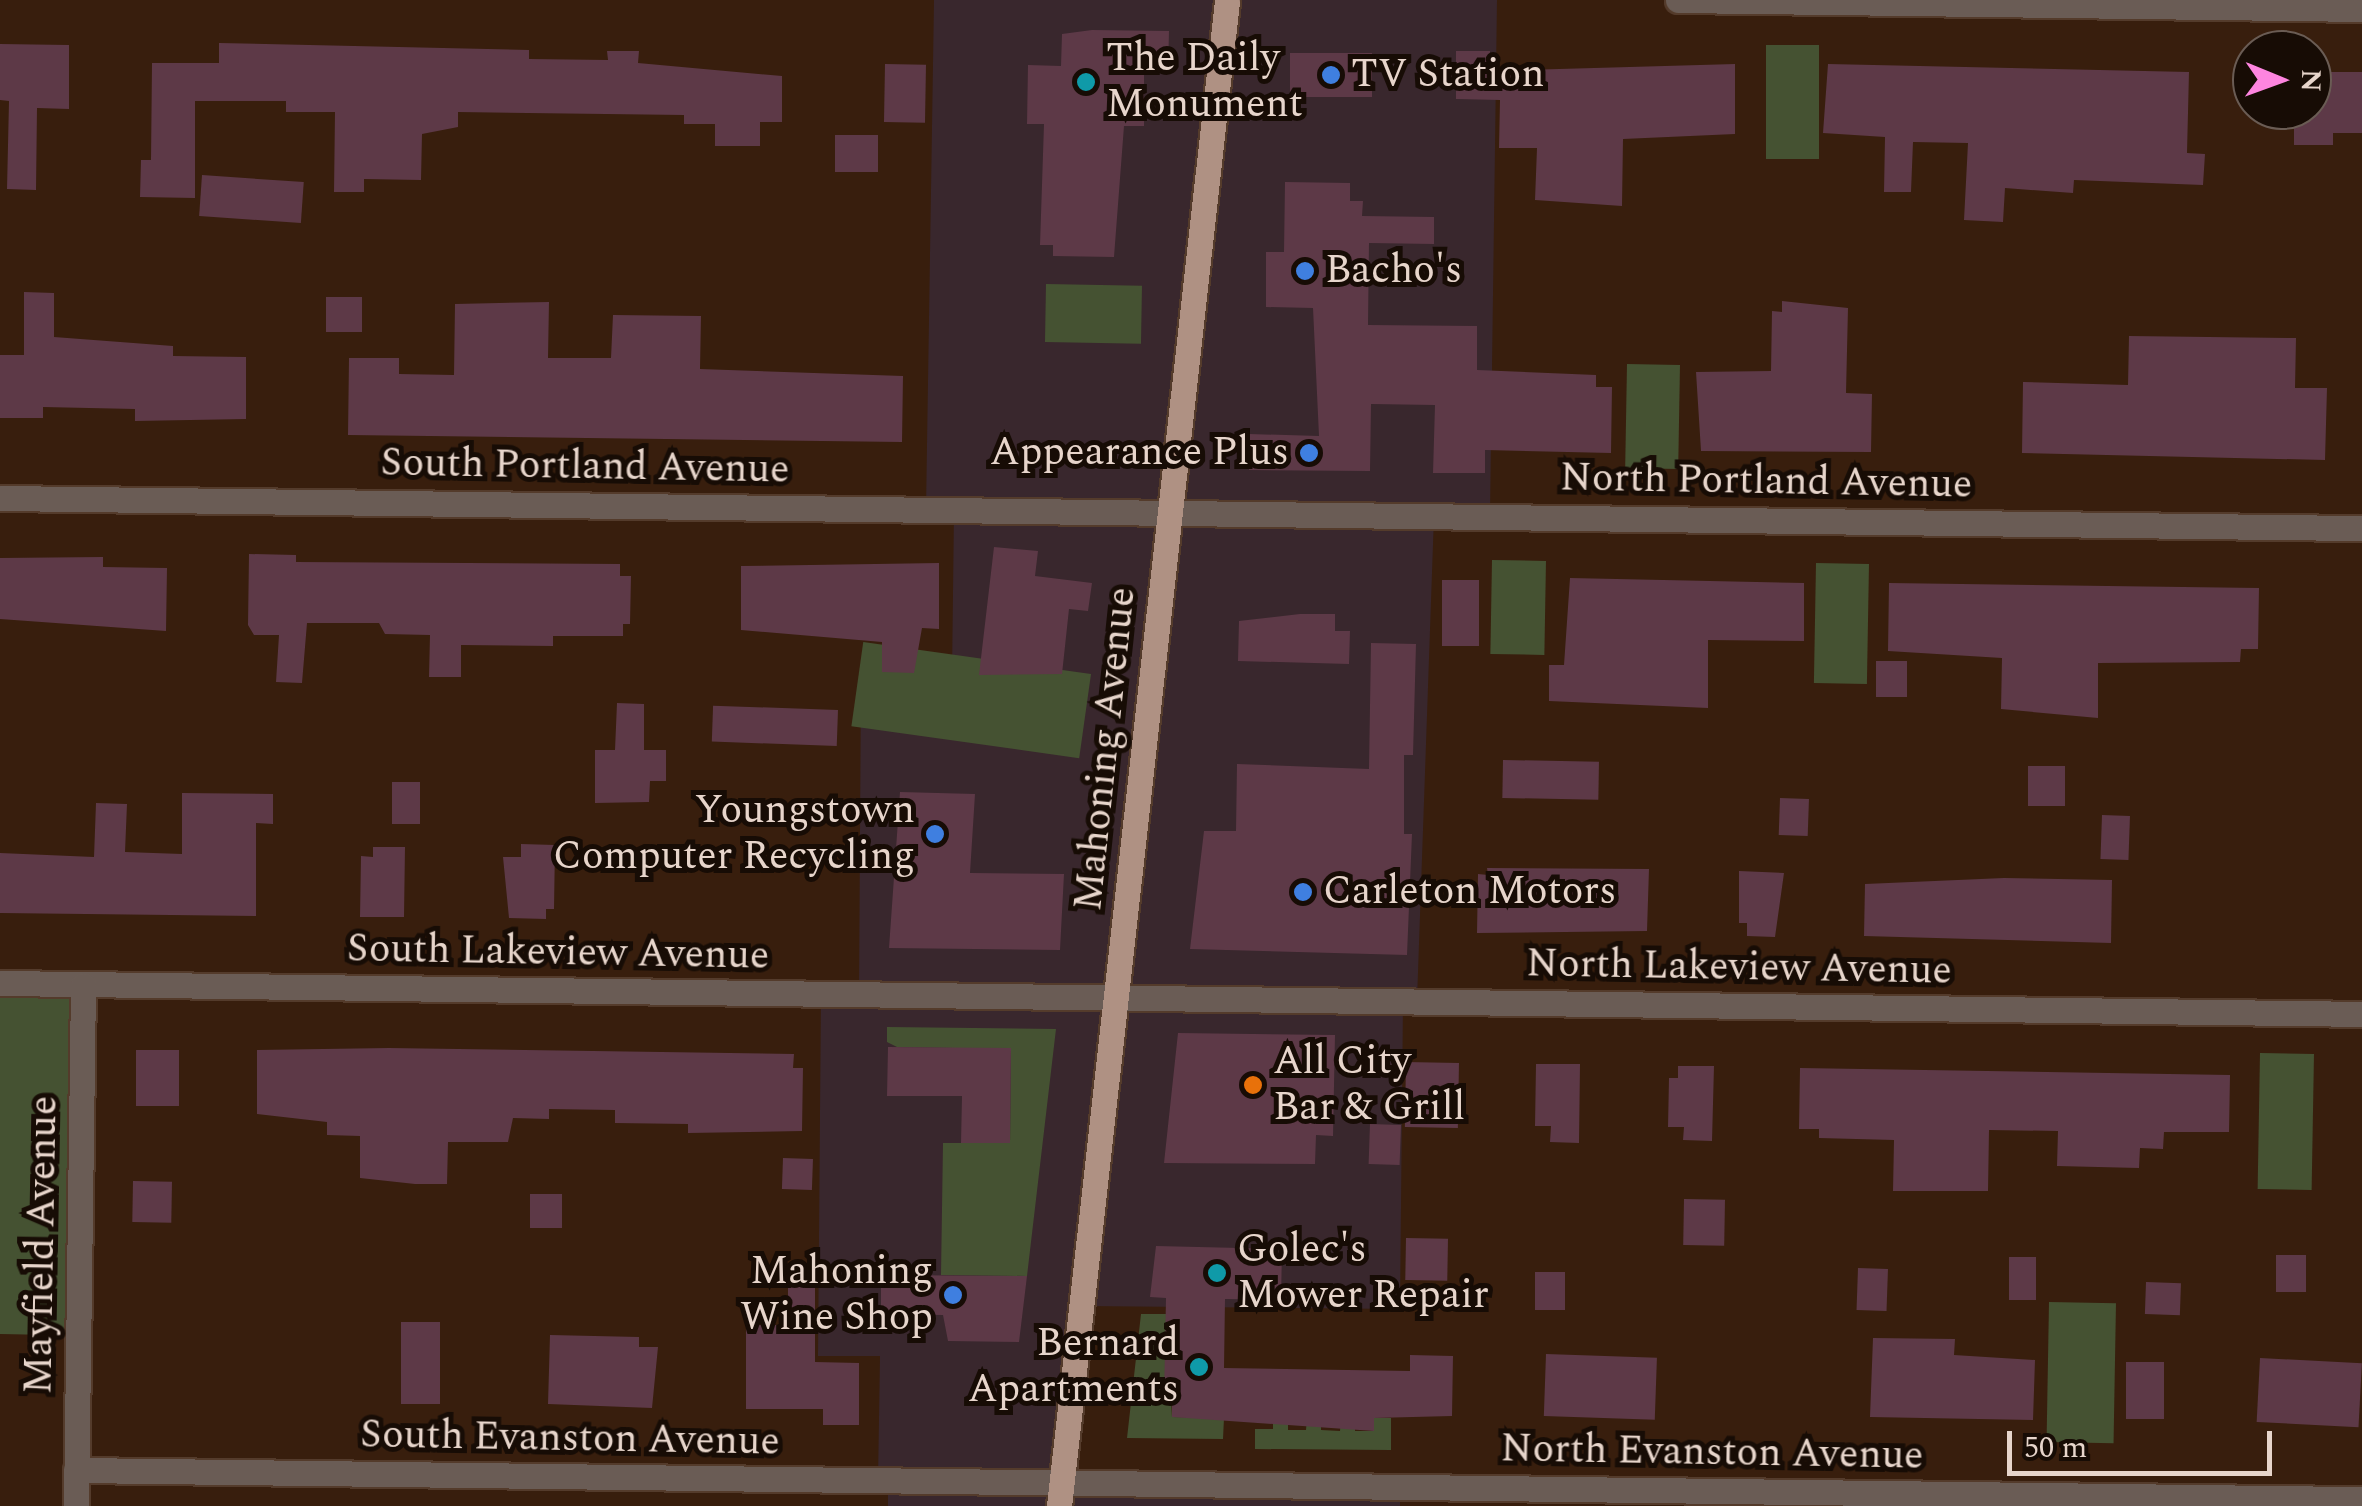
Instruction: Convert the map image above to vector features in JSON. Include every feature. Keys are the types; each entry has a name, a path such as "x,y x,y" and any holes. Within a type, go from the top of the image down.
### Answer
{"main road":[{"name":"Mahoning Avenue","path":"1061,1494 1227,0"}],"street":[{"path":"1678,0 2362,8"},
{"name":"South Portland Avenue","path":"0,498 1170,512"},
{"name":"North Portland Avenue","path":"1170,512 2362,528"},
{"name":"South Lakeview Avenue","path":"0,984 1115,997"},
{"name":"Mayfield Avenue","path":"76,1506 83,984"},
{"name":"North Lakeview Avenue","path":"1115,997 2362,1014"},
{"name":"South Evanston Avenue","path":"76,1470 1061,1494"},
{"name":"North Evanston Avenue","path":"1061,1494 2362,1499"}],"shaded area":[{"path":"934,0 1497,0 1490,516 1434,516 1417,1001 1403,1002 1400,1309 1082,1306 1062,1482 1400,1487 1400,1506 888,1506 888,1481 878,1480 880,1356 818,1356 821,993 859,993 861,675 952,674 954,510 926,509"}],"green space":[{"path":"1766,45 1819,45 1819,159 1766,159"},
{"path":"1046,284 1142,286 1141,344 1045,342"},
{"path":"1627,364 1680,365 1678,469 1625,468"},
{"path":"1492,560 1546,561 1544,655 1490,654"},
{"path":"1816,563 1869,564 1867,684 1814,683"},
{"path":"863,642 1091,674 1079,758 851,726"},
{"path":"0,983 83,984 77,1335 0,1334"},
{"path":"887,1027 1056,1029 1027,1276 941,1275 943,1143 1010,1143 1011,1049 897,1047 887,1042"},
{"path":"2260,1053 2314,1054 2312,1190 2258,1189"},
{"path":"2049,1302 2116,1303 2114,1443 2047,1442"},
{"path":"1141,1314 1166,1314 1172,1417 1224,1418 1223,1439 1127,1438"},
{"path":"1273,1417 1288,1417 1288,1430 1306,1430 1307,1417 1321,1418 1321,1430 1340,1431 1341,1418 1355,1418 1355,1431 1373,1431 1374,1418 1391,1418 1391,1450 1255,1449 1255,1429 1273,1429"}],"building":[{"path":"1092,30 1169,31 1168,73 1144,72 1144,126 1124,126 1114,257 1053,256 1053,245 1040,245 1044,124 1027,124 1028,65 1061,66 1062,34"},
{"path":"219,43 529,50 529,59 608,60 607,51 639,51 638,63 782,76 782,122 760,122 760,146 715,146 715,124 684,124 684,115 458,112 458,127 422,134 421,180 364,179 364,192 334,192 335,112 286,112 286,101 195,101 195,198 140,197 141,160 151,160 152,63 219,63"},
{"path":"0,44 69,45 69,109 37,108 36,190 7,189 9,101 0,100"},
{"path":"1456,51 1490,51 1490,71 1735,64 1735,134 1623,139 1622,206 1535,200 1537,148 1499,148 1500,100 1456,99"},
{"name":"TV Station","path":"1290,53 1372,53 1372,97 1290,97"},
{"path":"885,64 926,65 925,123 884,122"},
{"path":"1828,64 2189,72 2187,153 2205,154 2203,185 2074,180 2073,193 2005,188 2003,222 1964,220 1968,143 1913,142 1911,192 1884,192 1885,137 1823,133"},
{"path":"2332,72 2362,72 2362,133 2333,133 2333,145 2294,145 2294,130 2332,130"},
{"path":"835,135 878,135 878,172 835,172"},
{"path":"202,175 304,182 301,223 199,216"},
{"path":"1285,182 1350,183 1350,201 1363,201 1362,216 1434,217 1434,244 1369,243 1368,325 1477,326 1477,370 1596,375 1596,387 1612,387 1611,453 1485,450 1485,473 1433,473 1435,405 1371,404 1370,471 1249,470 1249,434 1319,436 1313,308 1266,307 1266,252 1284,252"},
{"path":"24,292 54,293 54,337 173,346 173,356 246,357 246,419 135,421 135,409 43,407 43,418 0,418 0,355 24,355"},
{"path":"326,297 362,297 362,332 326,332"},
{"path":"1782,301 1848,308 1846,393 1872,394 1871,452 1701,451 1696,372 1771,371 1772,311 1782,312"},
{"path":"549,302 548,358 611,358 613,315 701,316 700,369 903,376 902,442 348,435 349,358 399,358 399,374 454,375 455,304"},
{"path":"2129,336 2296,338 2295,388 2327,388 2325,460 2022,453 2023,382 2128,385"},
{"path":"994,547 1038,551 1035,576 1092,583 1088,611 1069,609 1062,674 979,675"},
{"path":"249,554 296,555 296,562 620,564 620,576 631,576 630,624 623,624 623,636 553,636 553,646 461,645 461,677 429,677 430,635 385,634 379,623 307,623 302,683 276,682 279,635 254,635 248,625"},
{"path":"103,557 103,567 167,568 166,631 0,619 0,558"},
{"path":"939,563 939,629 922,628 914,673 882,672 882,642 741,630 741,566"},
{"path":"1570,578 1804,583 1804,641 1708,640 1708,708 1549,701 1549,665 1564,665"},
{"path":"1442,580 1479,580 1479,646 1442,646"},
{"path":"1889,583 2259,588 2258,649 2241,649 2240,662 2098,663 2098,718 2001,709 2002,658 1888,651"},
{"path":"1335,614 1335,631 1350,631 1349,664 1238,661 1239,621"},
{"name":"Carleton Motors","path":"1371,643 1416,644 1413,755 1404,755 1404,834 1412,834 1407,955 1190,949 1204,831 1236,831 1237,764 1369,769"},
{"path":"1876,661 1907,661 1907,697 1876,697"},
{"path":"617,703 644,704 644,750 666,750 666,781 650,781 649,802 595,803 595,750 615,750"},
{"path":"713,706 838,710 837,746 712,742"},
{"path":"1503,760 1599,762 1598,800 1502,798"},
{"path":"2028,766 2065,766 2065,806 2028,806"},
{"path":"392,782 420,782 420,824 392,824"},
{"name":"Youngstown Computer Recycling","path":"900,792 975,794 970,873 1064,874 1060,950 889,948"},
{"path":"182,793 273,794 273,824 256,823 256,916 0,913 0,853 94,857 96,803 127,804 125,852 182,854"},
{"path":"1780,798 1809,799 1808,836 1779,835"},
{"path":"2102,815 2130,816 2128,860 2100,859"},
{"path":"521,844 555,845 554,909 546,909 546,919 509,918 503,857 521,857"},
{"path":"373,847 405,847 404,917 360,917 361,856 373,857"},
{"path":"1487,868 1649,869 1647,931 1477,933 1478,874 1488,875"},
{"path":"1739,871 1784,873 1775,937 1747,936 1747,923 1739,923"},
{"path":"2004,878 2112,880 2111,943 1864,936 1865,884"},
{"name":"All City Bar & Grill","path":"1178,1033 1335,1035 1333,1136 1316,1135 1315,1164 1164,1163"},
{"path":"888,1047 1011,1048 1010,1143 961,1143 962,1096 887,1096"},
{"path":"136,1050 179,1050 179,1106 136,1106"},
{"path":"257,1050 794,1054 793,1068 803,1068 802,1131 688,1133 688,1124 615,1123 615,1110 549,1109 549,1119 513,1118 508,1142 448,1142 447,1184 415,1184 360,1178 360,1136 327,1135 327,1122 257,1114"},
{"path":"1406,1062 1459,1063 1458,1128 1405,1127"},
{"path":"1536,1064 1580,1064 1579,1143 1550,1142 1551,1126 1535,1126"},
{"path":"1678,1066 1714,1066 1712,1141 1683,1140 1684,1127 1668,1127 1669,1078 1678,1078"},
{"path":"1800,1068 2230,1075 2229,1132 2164,1132 2163,1149 2140,1148 2139,1168 2057,1166 2058,1131 1989,1130 1988,1191 1893,1191 1894,1140 1819,1138 1819,1129 1799,1129"},
{"path":"1370,1124 1401,1125 1400,1165 1369,1164"},
{"path":"783,1158 813,1159 812,1190 782,1189"},
{"path":"133,1181 172,1182 171,1223 132,1222"},
{"path":"530,1194 562,1194 562,1228 530,1228"},
{"path":"1684,1199 1725,1200 1724,1246 1683,1245"},
{"path":"1406,1238 1448,1239 1447,1281 1405,1280"},
{"path":"1156,1246 1282,1249 1281,1300 1225,1299 1224,1368 1410,1371 1410,1355 1453,1356 1452,1416 1374,1418 1374,1431 1172,1417 1172,1398 1164,1398 1166,1298 1150,1297"},
{"path":"2276,1255 2306,1255 2306,1292 2276,1292"},
{"path":"2009,1257 2036,1257 2036,1300 2009,1300"},
{"path":"1858,1268 1888,1269 1887,1311 1857,1310"},
{"path":"1535,1272 1565,1272 1565,1310 1535,1310"},
{"name":"Mahoning Wine Shop","path":"881,1275 1027,1276 1019,1342 948,1341 943,1315 881,1314"},
{"path":"788,1281 815,1281 815,1362 859,1363 859,1425 823,1425 823,1409 746,1409 746,1325 788,1325"},
{"path":"2146,1282 2181,1283 2180,1315 2145,1314"},
{"path":"401,1322 440,1322 440,1404 401,1404"},
{"path":"550,1335 639,1337 639,1347 658,1347 652,1408 548,1404"},
{"path":"1873,1338 1955,1339 1954,1355 2035,1360 2033,1420 1870,1417"},
{"path":"1546,1354 1657,1358 1655,1420 1544,1416"},
{"path":"2260,1358 2362,1363 2359,1427 2257,1422"},
{"path":"2126,1362 2164,1362 2164,1419 2126,1419"}],"place":[{"name":"TV Station","path":"1331,75"},
{"name":"The Daily Monument","path":"1086,82"},
{"name":"Bacho's","path":"1305,271"},
{"name":"Appearance Plus","path":"1309,453"},
{"name":"Youngstown Computer Recycling","path":"935,834"},
{"name":"Carleton Motors","path":"1303,892"},
{"name":"All City Bar & Grill","path":"1253,1085"},
{"name":"Golec's Mower Repair","path":"1217,1273"},
{"name":"Mahoning Wine Shop","path":"953,1295"},
{"name":"Bernard Apartments","path":"1199,1367"}]}
